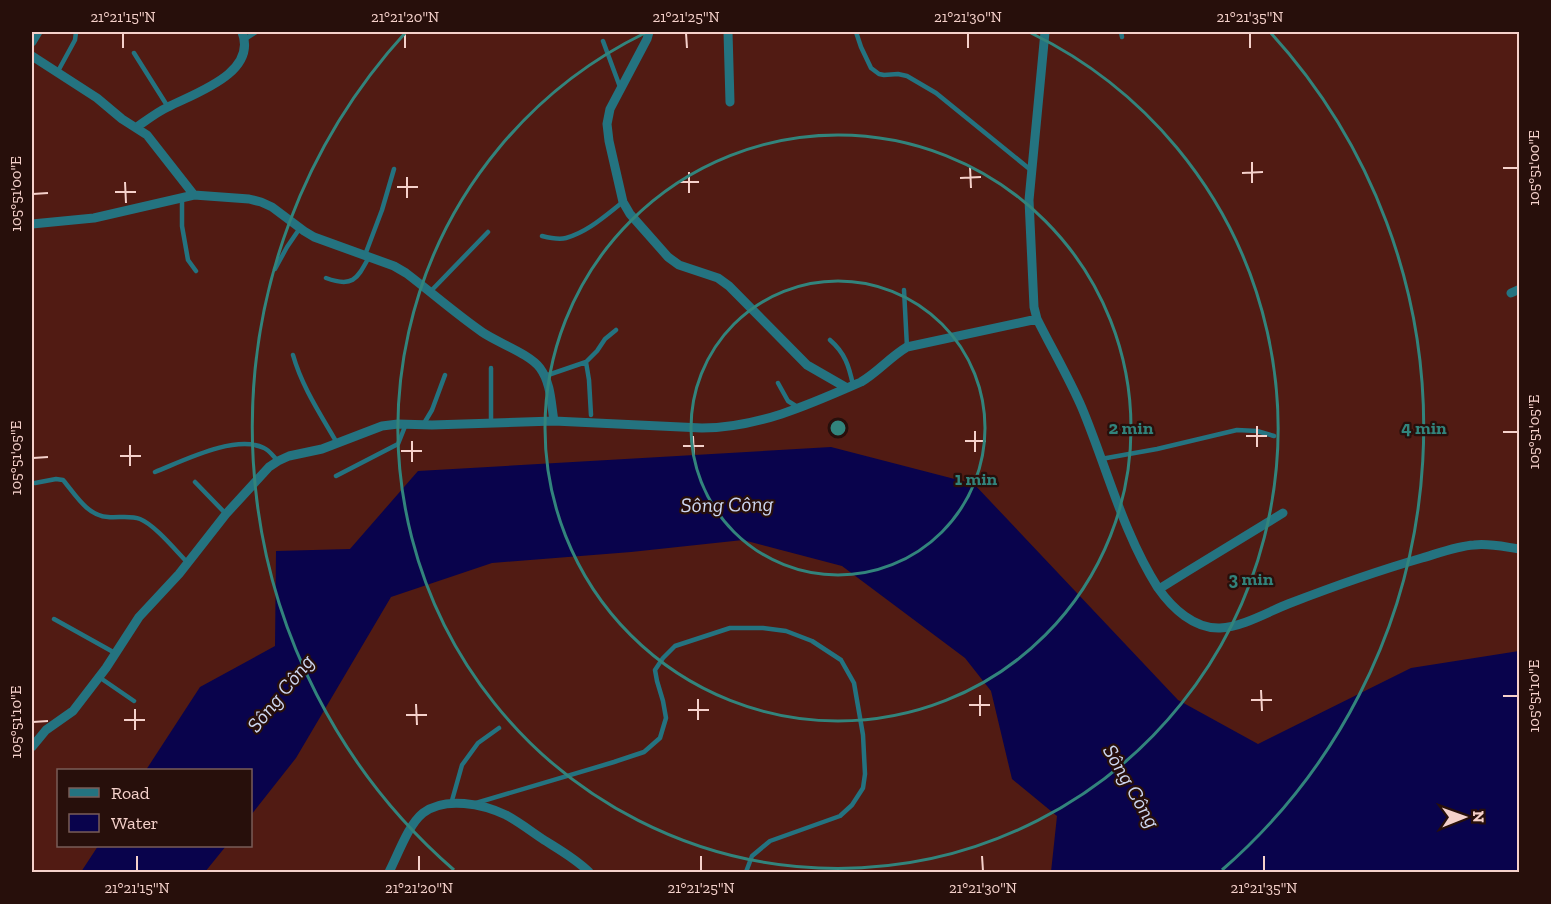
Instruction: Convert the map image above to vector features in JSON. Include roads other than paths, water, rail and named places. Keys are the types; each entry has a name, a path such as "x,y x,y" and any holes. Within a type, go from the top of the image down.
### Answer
{"street":[{"path":"32,42 38,32"},
{"path":"649,32 610,109 609,141 623,202 630,214 668,257 679,265 718,279 729,286 807,364 850,387"},
{"path":"728,32 730,102"},
{"path":"1046,32 1029,200 1034,307 1037,319 1075,393 1129,533 1159,589 1174,607 1204,627 1234,626 1288,604 1399,565 1461,547 1476,544 1520,549"},
{"path":"137,128 168,107 209,87 229,74 243,53 243,35"},
{"path":"32,56 97,98 151,139 194,195"},
{"path":"32,224 94,218 194,195 261,201 314,237 394,266 406,273 481,331 529,358 539,366 545,376 554,421"},
{"path":"32,747 46,730 73,711 139,617 188,563 226,514 269,467 289,456 312,452 390,424 554,421 714,428 780,415 850,387 870,377 907,347 1037,319"},
{"path":"1159,589 1283,513"},
{"path":"389,873 413,824 422,814 435,806 451,804 470,804 489,808 507,816 576,860 589,873"}],"lane":[{"path":"57,73 75,40 76,32"},
{"path":"243,35 256,32"},
{"path":"856,32 871,68 884,75 907,76 936,93 1032,171"},
{"path":"603,41 620,89"},
{"path":"134,53 168,107"},
{"path":"326,278 338,282 351,281 358,277 367,256 394,169"},
{"path":"182,197 182,226 188,260 196,271"},
{"path":"542,236 565,238 582,231 623,202"},
{"path":"275,269 300,228"},
{"path":"430,292 488,232"},
{"path":"904,290 907,347"},
{"path":"545,376 586,362 605,339 616,330"},
{"path":"830,340 846,358 850,387"},
{"path":"293,355 297,370 311,398 337,443"},
{"path":"586,362 591,415"},
{"path":"491,368 491,423"},
{"path":"423,425 432,410 445,375"},
{"path":"777,383 788,401 799,408"},
{"path":"336,476 398,444 406,424"},
{"path":"1101,459 1237,430 1257,431 1274,436"},
{"path":"155,472 232,444 254,444 266,448 278,461"},
{"path":"35,483 63,480 86,508 98,515 141,519 157,531 188,563"},
{"path":"195,482 226,514"},
{"path":"54,619 115,653"},
{"path":"470,804 644,752 660,738 666,718 655,669 675,646 730,628 786,631 812,641 841,660 854,683 862,735 865,774 863,788 852,805 840,816 770,841 752,856 746,873"},
{"path":"99,676 134,701"},
{"path":"451,804 462,765 478,743 499,728"}],"water":[{"name":"Sông Công","path":"831,447 974,484 1178,700 1258,744 1411,668 1519,651 1519,872 1051,872 1057,816 1012,779 991,691 965,658 842,566 743,540 492,563 391,597 296,758 252,814 252,769 147,769 200,687 275,646 276,551 350,549 418,471"},
{"path":"97,847 225,847 205,872 81,872"}]}
